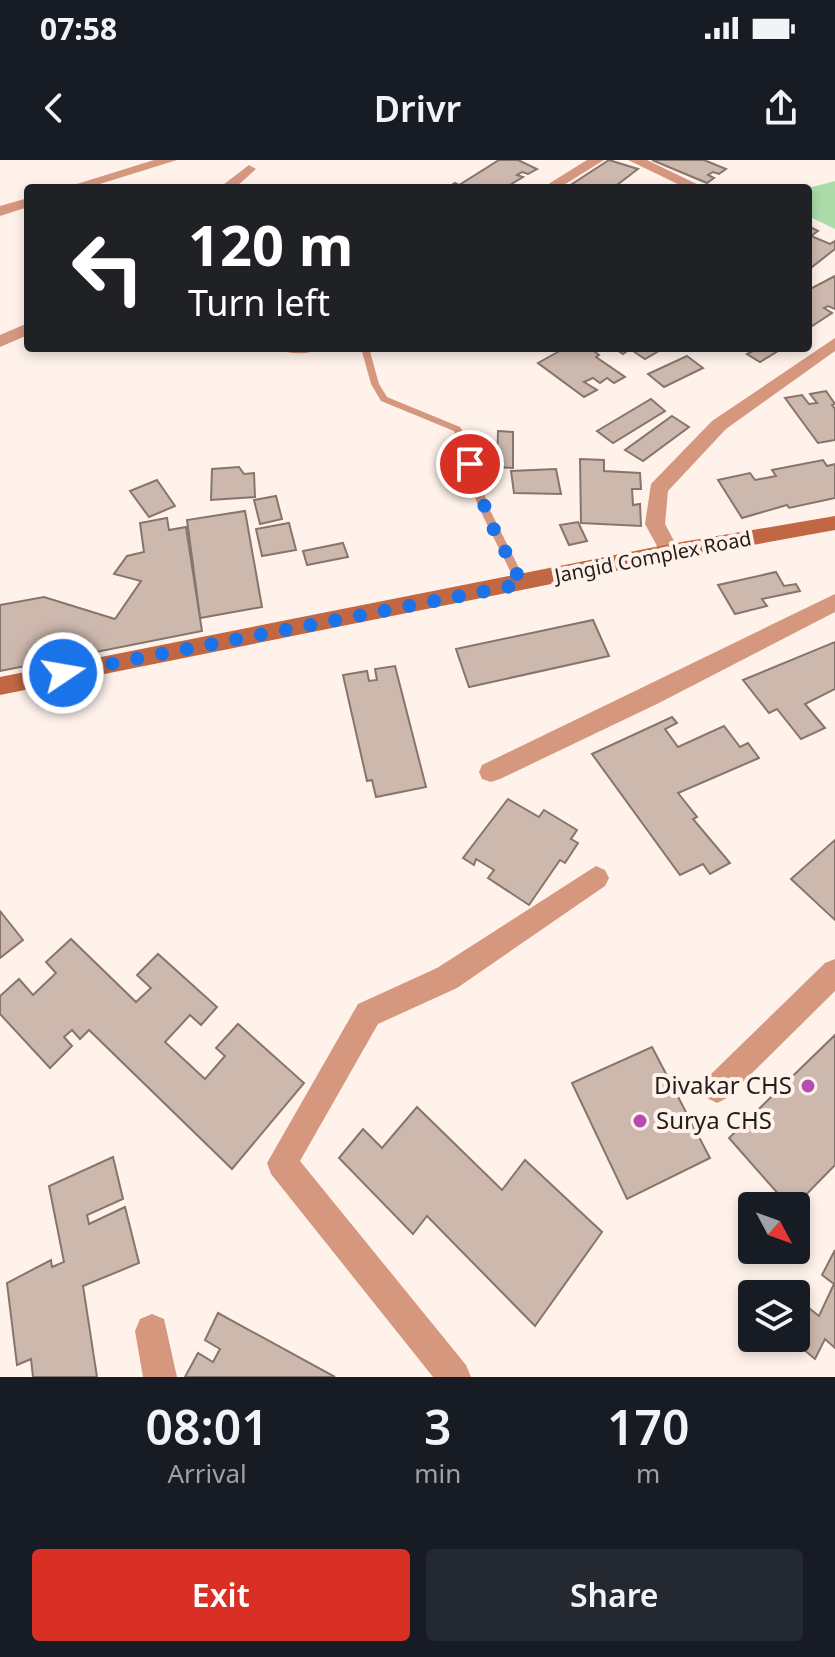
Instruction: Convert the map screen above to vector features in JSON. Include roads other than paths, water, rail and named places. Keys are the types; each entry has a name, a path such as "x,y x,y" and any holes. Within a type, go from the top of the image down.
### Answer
{"street":[{"path":"81,184 127,166 170,160"},
{"path":"556,184 597,160"},
{"path":"635,160 689,184"},
{"path":"231,184 249,169"},
{"path":"0,211 24,203"},
{"path":"0,342 24,330"},
{"path":"670,552 655,524 658,489 719,425 835,343"},
{"name":"Jangid Complex Road","path":"0,686 670,552 835,523"},
{"path":"491,772 649,697 835,602"},
{"path":"454,1377 282,1163 368,1014 447,978 596,878"},
{"path":"717,1088 835,972"},
{"path":"152,1331 160,1377"}],"lane":[{"path":"366,352 375,384 384,399 457,429 483,506 522,584"}],"place":[{"name":"Divakar CHS","path":"808,1086"},
{"name":"Surya CHS","path":"640,1121"}]}
